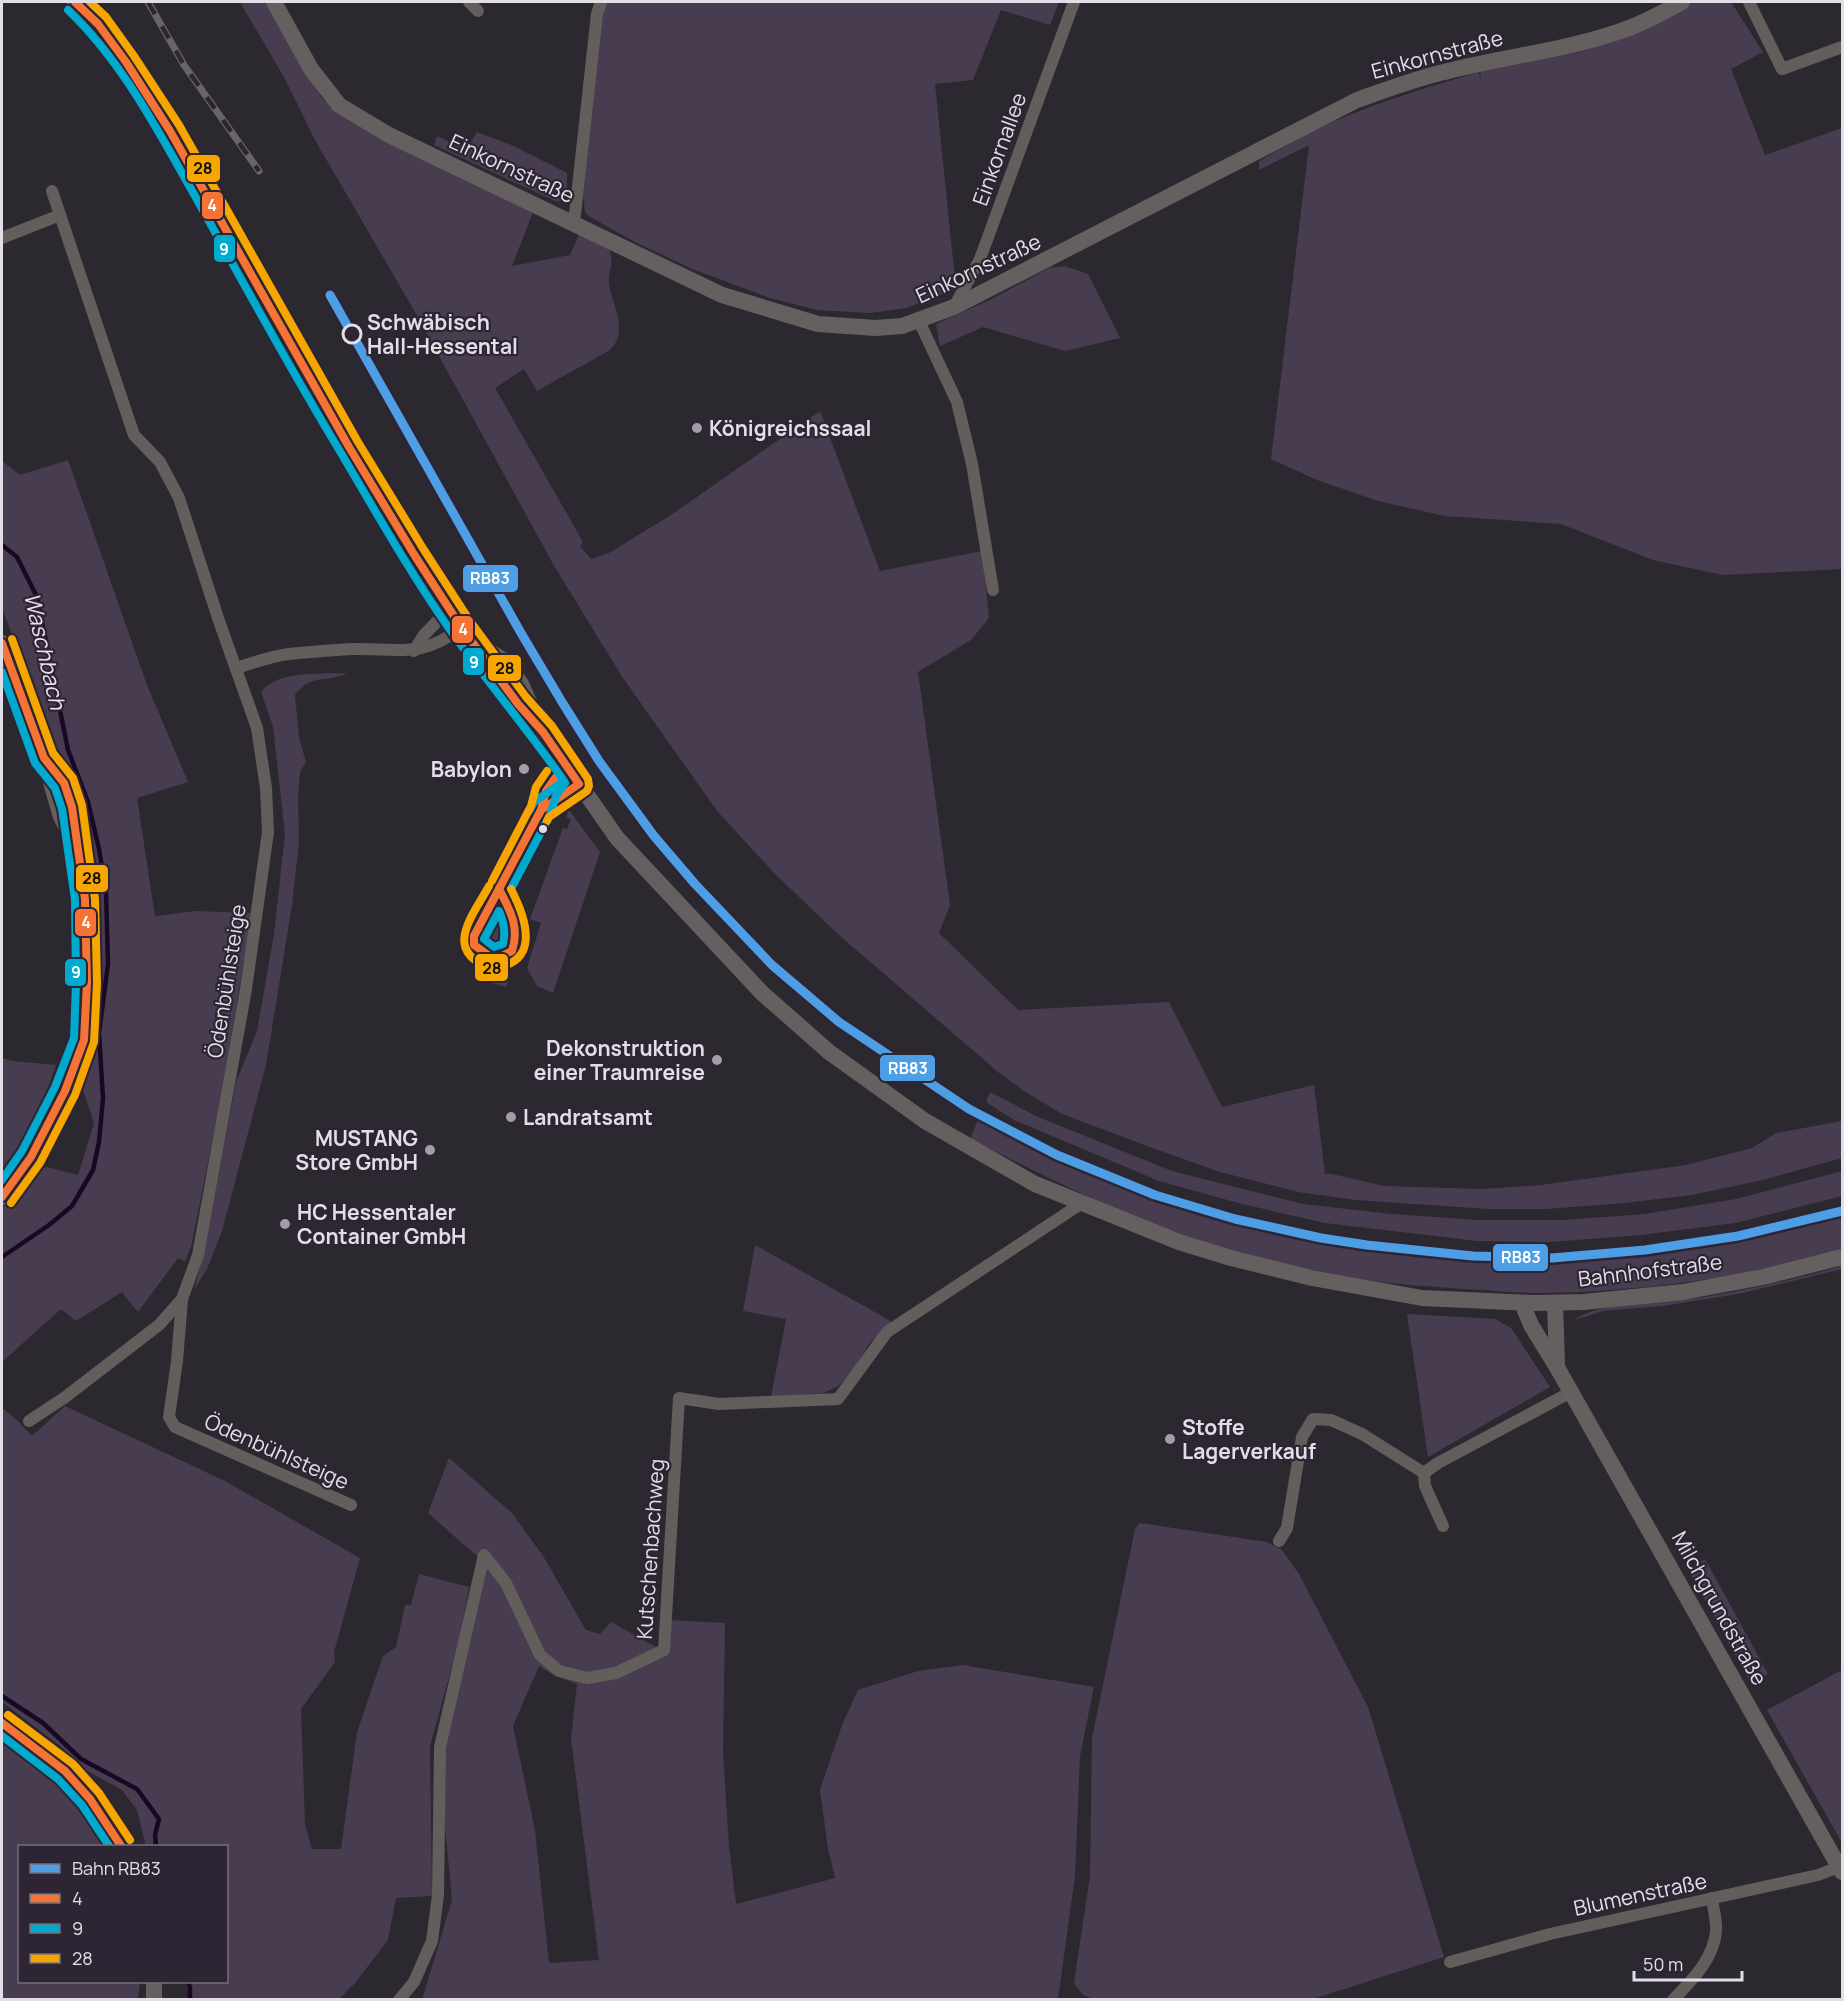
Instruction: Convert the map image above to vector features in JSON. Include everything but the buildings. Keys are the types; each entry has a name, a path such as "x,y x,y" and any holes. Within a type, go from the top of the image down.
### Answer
{"main road":[{"name":"Bahnhofstraße","path":"75,2 98,24 126,62 170,131 351,451 415,556 466,633 518,704 543,732 617,838 735,967 762,993 829,1052 925,1121 1035,1184 1179,1242 1231,1258 1312,1278 1422,1298 1522,1303 1584,1302 1683,1292 1763,1278 1842,1257"},
{"name":"Einkornstraße","path":"274,2 311,69 339,105 389,135 722,295 818,324 876,328 902,326 954,307 1357,100 1442,72 1584,42 1629,28 1682,2"},
{"path":"2,643 44,758 61,817 76,844 85,899 87,983 84,1040 65,1091 31,1157 2,1197"},
{"name":"Milchgrundstraße","path":"1555,1302 1557,1366"},
{"name":"Milchgrundstraße","path":"1522,1303 1530,1325 1557,1366 1841,1869"},
{"path":"2,1724 64,1771 90,1799 121,1845"},
{"path":"154,1983 154,2000"}],"street":[{"path":"469,2 478,11"},
{"path":"574,223 597,14 602,2"},
{"name":"Einkornallee","path":"954,307 980,259 1074,2"},
{"path":"1749,2 1782,69 1842,47"},
{"name":"Ödenbühlsteige","path":"51,190 134,435 160,462 178,498 257,728 266,788 268,832 246,989 198,1255 182,1299 177,1361 169,1417 175,1427 351,1505"},
{"path":"2,238 60,215"},
{"path":"919,321 957,402 972,464 993,590"},
{"path":"414,651 423,636 450,609"},
{"path":"236,668 286,654 353,649 414,651 466,633"},
{"path":"499,888 515,922 517,940 512,951 502,956 492,957 474,945 474,936 499,888 541,810 546,791 552,781 567,767"},
{"path":"541,810 579,784"},
{"name":"Kutschenbachweg","path":"399,2000 414,1982 432,1941 438,1895 440,1747 484,1556 506,1583 540,1655 560,1671 587,1677 616,1673 664,1650 679,1398 719,1404 838,1400 887,1332 1082,1203"},
{"name":"Ödenbühlsteige","path":"29,1421 64,1398 159,1325 182,1299"},
{"path":"1424,1473 1438,1463 1571,1392"},
{"path":"1279,1541 1287,1528 1302,1437 1313,1419 1331,1420 1362,1434 1424,1473"},
{"path":"1424,1473 1425,1485 1443,1526"},
{"name":"Blumenstraße","path":"1450,1962 1550,1934 1841,1869"},
{"path":"1673,2000 1708,1958 1716,1932 1712,1898"}],"shaded area":[{"path":"240,2 267,2 322,98 338,113 533,212 512,266 570,255 579,235 599,243 611,253 610,288 617,311 619,332 610,350 537,391 524,369 495,388 583,542 580,546 591,559 609,553 674,513 820,411 880,571 982,551 989,618 971,640 918,672 950,905 939,933 1018,1010 1169,1002 1222,1107 1314,1085 1325,1174 1384,1186 1481,1189 1541,1185 1686,1165 1752,1148 1776,1133 1842,1121 1842,1158 1763,1180 1692,1195 1624,1203 1546,1209 1488,1209 1356,1200 1298,1192 1220,1172 1062,1114 1024,1091 998,1072 839,935 775,874 718,812 700,787 621,675 553,564 415,312 315,140 285,79"},
{"path":"605,2 1059,2 1050,25 1001,10 973,80 935,84 956,289 906,308 870,313 817,310 770,298 690,268 637,243 585,212 583,194 597,44"},
{"path":"1690,2 1731,2 1763,52 1731,69 1765,155 1842,128 1842,569 1723,575 1653,560 1561,524 1445,516 1378,501 1317,480 1271,459 1309,145 1259,170 1259,161 1307,134 1370,107 1479,72 1481,82 1480,72 1580,52 1641,32"},
{"path":"477,132 509,144 567,173 567,201 555,201 434,145 437,136 466,150"},
{"path":"1065,266 1088,274 1120,338 1065,351 983,327 940,346 936,324 990,300 1049,268"},
{"path":"68,460 147,685 188,782 137,798 155,916 196,911 252,913 220,1103 191,1247 185,1261 178,1258 138,1312 122,1292 76,1321 61,1309 2,1362 2,1208 33,1170 47,1167 78,1175 94,1123 83,1090 97,1032 101,963 99,891 87,830 2,608 2,461 20,475"},
{"path":"347,673 313,681 306,684 295,695 299,738 306,762 300,772 299,842 292,905 266,1065 222,1231 207,1269 194,1290 204,1253 236,1082 257,1031 274,934 285,834 273,727 261,692 277,680 288,677"},
{"path":"569,810 600,852 553,993 537,986 527,968 541,923 530,919 563,828 567,829 571,819 566,818"},
{"path":"76,897 82,943 77,1029 73,1042"},
{"path":"494,908 501,909 507,933 501,941 490,943 485,939 482,929"},
{"path":"479,967 492,971 508,969 510,976 506,987 474,978"},
{"path":"2,1058 56,1065 37,1119 2,1171"},
{"path":"990,1092 1038,1117 1172,1171 1303,1204 1392,1214 1479,1220 1562,1220 1645,1214 1736,1199 1842,1171 1842,1196 1735,1223 1641,1235 1550,1242 1477,1241 1325,1223 1242,1204 1159,1181 1014,1120 986,1102"},
{"path":"979,1118 1002,1134 1152,1198 1234,1222 1319,1243 1475,1261 1552,1262 1645,1254 1738,1241 1842,1216 1842,1249 1768,1268 1692,1282 1615,1290 1520,1293 1359,1279 1228,1248 1133,1216 970,1139"},
{"path":"755,1245 896,1324 870,1342 852,1373 838,1386 823,1393 771,1397 786,1319 743,1311"},
{"path":"1842,1266 1842,1269 1738,1294 1663,1306 1603,1311 1575,1320 1585,1314 1616,1306 1722,1294"},
{"path":"1407,1314 1495,1319 1511,1328 1550,1387 1428,1457"},
{"path":"65,1406 225,1481 360,1558 334,1652 335,1662 301,1709 305,1824 312,1849 341,1849 357,1732 383,1656 396,1647 405,1605 411,1605 419,1574 469,1587 458,1645 430,1746 432,1896 396,1898 388,1940 355,1983 339,1999 189,1999 187,1983 228,1983 228,1845 146,1845 137,1810 122,1790 80,1767 60,1746 2,1702 2,1408 32,1436"},
{"path":"449,1458 512,1513 543,1556 586,1630 600,1634 611,1622 656,1647 646,1661 667,1655 669,1620 725,1623 723,1753 729,1846 736,1904 835,1878 828,1849 820,1790 842,1725 858,1690 918,1671 963,1665 1094,1687 1080,1756 1075,1876 1058,1999 422,2000 452,1900 437,1742 487,1565 428,1513","holes":["539,1666 555,1676 577,1684 571,1738 599,1960 549,1963 535,1830 513,1726"]},
{"path":"1140,1523 1267,1542 1282,1550 1299,1574 1368,1707 1444,1957 1313,1999 1094,1999 1083,1995 1074,1983 1090,1876 1092,1738 1135,1529"},
{"path":"1705,1559 1768,1674 1751,1684 1688,1569"},
{"path":"1842,1670 1842,1843 1767,1710"},
{"path":"2,1742 41,1768 60,1784 87,1814 106,1845 18,1845 18,1983 140,1983 138,1999 2,1999"}],"waterway":[{"name":"Waschbach","path":"2,545 17,557 37,597 68,750 88,802 99,849 106,891 108,964 99,1033 103,1098 99,1142 93,1170 72,1206 49,1225 2,1257"},
{"name":"Waschbach","path":"2,1696 43,1723 81,1759 137,1789 159,1819 155,1835 156,1845"},
{"name":"Waschbach","path":"188,1983 190,2000"}],"railway":[{"path":"148,2 184,65 259,171"}],"rail line":[{"name":"RB83","path":"330,295 562,702 599,761 654,836 695,884 772,965 839,1022 969,1109 1057,1155 1155,1195 1235,1219 1321,1238 1367,1245 1473,1256 1552,1258 1645,1250 1738,1236 1842,1211"}],"transit line":[{"name":"4","path":"75,2 98,24 126,62 170,131 349,447 415,556 461,627 518,704 543,732 579,784 541,810 538,816"},
{"name":"28","path":"90,2 106,17 179,125 358,442 424,550 470,621 526,697 552,726 588,779 587,791 549,817 547,821"},
{"name":"9","path":"68,10 105,51 153,122 303,389 423,590 467,653 564,781 534,802 529,811"},
{"name":"28","path":"11,1203 40,1163 75,1095 94,1042 97,983 95,899 82,805 73,778 53,753 12,639"},
{"name":"4","path":"2,643 44,758 64,783 72,807 85,899 87,983 84,1040 65,1091 31,1157 2,1197"},
{"name":"9","path":"2,672 35,763 55,788 62,809 75,900 76,983 74,1038 55,1087 22,1151 2,1180"},
{"name":"28","path":"492,881 531,806 536,787 547,771"},
{"name":"4","path":"499,889 541,810 546,791 556,777"},
{"name":"9","path":"511,889 550,815 556,796 565,783"},
{"name":"28","path":"489,886 469,921 464,943 476,961 491,968 507,965 524,949 525,927 511,889"},
{"name":"4","path":"499,889 513,919 515,934 512,951 492,958 474,945 474,936 499,889"},
{"name":"9","path":"499,911 504,927 504,940 503,944 494,947 484,939 499,911"},
{"name":"28","path":"8,1715 73,1764 99,1793 130,1840"},
{"name":"4","path":"2,1723 65,1771 90,1799 120,1845"},
{"name":"9","path":"2,1736 58,1779 82,1805 108,1845"}],"place":[{"name":"Schwäbisch Hall-Hessental","path":"352,334"},
{"name":"Königreichssaal","path":"697,428"},
{"name":"Babylon","path":"524,769"},
{"name":"Dekonstruktion einer Traumreise","path":"717,1060"},
{"name":"Landratsamt","path":"511,1117"},
{"name":"MUSTANG Store GmbH","path":"430,1150"},
{"name":"HC Hessentaler Container GmbH","path":"285,1224"},
{"name":"Stoffe Lagerverkauf","path":"1170,1439"}]}
